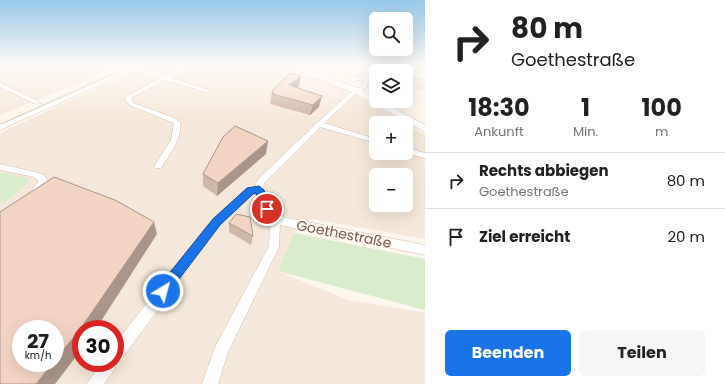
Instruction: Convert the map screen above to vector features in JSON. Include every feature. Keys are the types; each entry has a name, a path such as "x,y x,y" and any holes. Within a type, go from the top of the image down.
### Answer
{"main road":[{"path":"339,83 369,94"},
{"path":"349,83 369,95"},
{"path":"391,108 425,129"},
{"path":"392,108 425,126"},
{"path":"393,108 425,123"}],"street":[{"path":"0,120 87,83"},
{"path":"0,128 93,83"},
{"path":"154,83 133,94 128,100 131,104 177,122 178,131 174,142 158,166"},
{"path":"181,83 208,91"},
{"path":"210,384 221,350 274,247 276,231 274,220 267,209 259,190 259,186 263,178 319,124 365,86 366,83"},
{"path":"0,85 38,103"},
{"path":"319,124 369,139"},
{"path":"413,152 425,156"},
{"path":"0,167 36,175 42,178 44,182 29,198"},
{"path":"124,344 190,254 216,222 250,190 259,190"},
{"name":"Goethestraße","path":"274,220 425,250"},
{"path":"95,384 104,372"}],"shaded area":[{"path":"0,83 79,83 0,115"},
{"path":"108,83 328,83 348,91 369,103 369,108 378,108 393,116 369,116 369,160 413,160 413,128 425,135 425,239 311,219 294,233 278,271 348,300 425,313 425,384 0,384 0,133"},
{"path":"282,83 331,83 344,88 314,119 266,104"},
{"path":"413,83 425,83 425,91 413,89"}],"green space":[{"path":"89,83 93,83 0,126 0,124"},
{"path":"0,172 31,179 5,203 0,201"},
{"path":"294,233 425,259 425,310 278,271"}],"building":[{"path":"280,83 292,83 289,85 322,96 313,105 272,94 274,93 272,91"},
{"path":"235,126 268,141 218,183 203,174 223,137"},
{"path":"54,177 115,200 154,222 87,320 72,320 72,339 64,349 64,320 12,320 12,372 46,372 36,384 0,384 0,212"},
{"path":"236,214 250,217 253,236 229,223"}],"route":[{"path":"163,291 216,222 250,190 259,190 267,209"}]}
